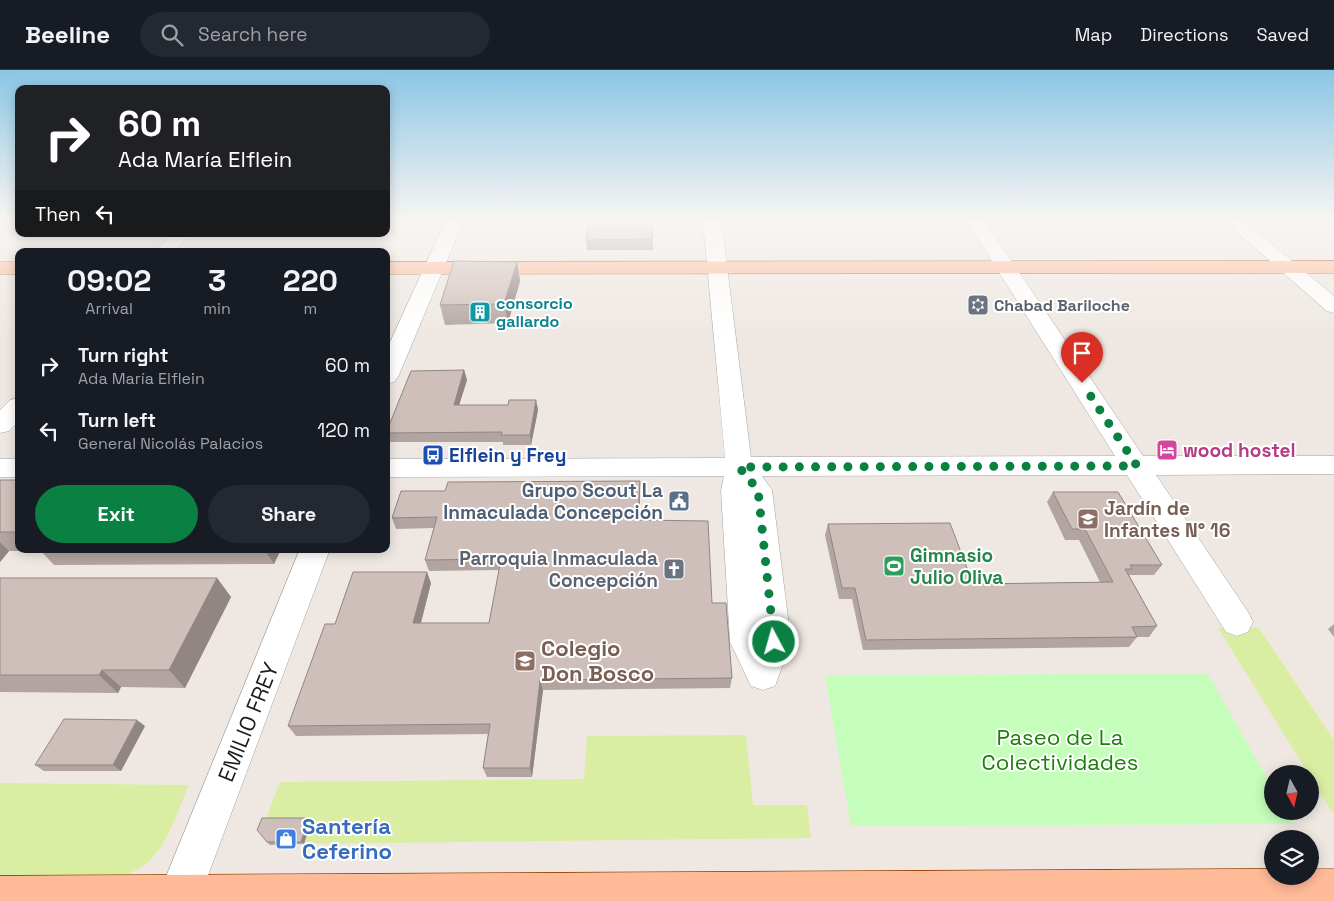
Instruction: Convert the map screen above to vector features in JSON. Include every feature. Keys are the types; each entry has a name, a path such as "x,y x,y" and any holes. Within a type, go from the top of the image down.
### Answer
{"main road":[{"path":"390,268 1334,267"},
{"path":"0,268 15,268"},
{"path":"0,896 180,894 802,897 1334,890"}],"street":[{"path":"390,368 438,259"},
{"path":"716,259 739,467 735,491 747,642 763,675 774,642 758,490 739,467"},
{"path":"999,259 1137,466 1237,622"},
{"path":"1276,259 1334,307"},
{"path":"0,425 15,410"},
{"path":"390,468 1334,465"},
{"path":"0,468 15,468"},
{"name":"EMILIO FREY","path":"180,894 313,553"}],"green space":[{"path":"1218,628 1259,628 1334,740 1334,812 1332,812 1319,791 1319,765 1303,765"},
{"name":"Paseo de La Colectividades","path":"1208,674 1264,773 1264,820 1292,820 1294,824 851,826 825,675"},
{"path":"746,735 753,805 807,805 811,838 304,844 311,821 265,821 280,782 584,779 587,736"},
{"path":"0,783 189,785 166,838 149,861 138,869 125,875 0,875"}],"building":[{"path":"454,261 517,262 504,304 440,305"},
{"path":"464,370 454,405 508,405 509,400 536,400 530,435 501,435 502,432 390,433 390,423 411,371"},
{"path":"0,480 15,480 15,532 0,532"},
{"name":"Colegio Don Bosco","path":"640,481 638,520 708,521 712,603 726,603 732,678 540,680 530,768 483,768 490,724 288,726 325,624 335,624 353,572 427,572 413,623 489,623 501,559 425,560 437,517 392,518 401,491 445,491 448,482"},
{"path":"1053,492 1118,492 1162,565 1130,565 1132,569 1125,569 1157,626 1132,627 1137,637 866,640 855,588 842,588 828,524 950,523 973,584 1113,582 1085,529 1072,529"},
{"path":"0,578 217,578 169,670 102,670 99,675 0,675"},
{"path":"64,719 137,720 113,765 35,765"},
{"name":"Santería Ceferino","path":"262,818 309,818 301,842 267,842 257,830"}],"place":[{"name":"Chabad Bariloche","path":"978,305"},
{"name":"consorcio gallardo","path":"480,312"},
{"name":"wood hostel","path":"1167,450"},
{"name":"Elflein y Frey","path":"433,455"},
{"name":"Grupo Scout La Inmaculada Concepción","path":"679,501"},
{"name":"Jardín de Infantes N° 16","path":"1088,519"},
{"name":"Gimnasio Julio Oliva","path":"894,566"},
{"name":"Parroquia Inmaculada Concepción","path":"674,569"},
{"name":"Colegio Don Bosco","path":"525,661"},
{"name":"Santería Ceferino","path":"286,839"}],"route":[{"path":"774,642 758,490 739,467 1137,466 1082,383"}]}
